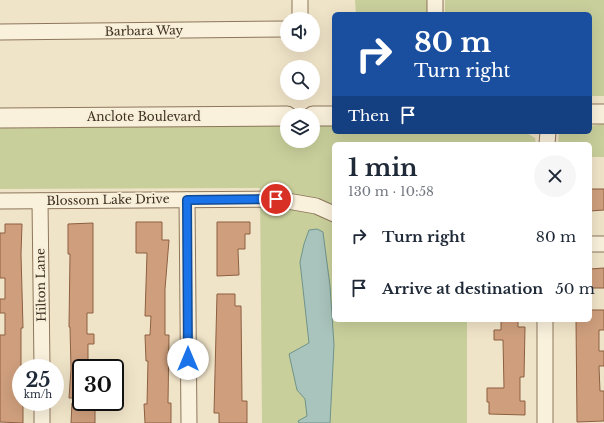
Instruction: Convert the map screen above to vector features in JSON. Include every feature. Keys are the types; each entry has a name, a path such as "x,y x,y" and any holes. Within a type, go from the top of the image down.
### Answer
{"street":[{"path":"300,0 300,12"},
{"path":"435,0 435,12"},
{"name":"Barbara Way","path":"0,32 280,30"},
{"path":"592,114 604,114"},
{"name":"Anclote Boulevard","path":"0,118 280,116"},
{"path":"320,116 332,116"},
{"name":"Blossom Lake Drive","path":"0,201 276,199 316,206 332,213"},
{"path":"187,200 189,423"},
{"name":"Hilton Lane","path":"40,201 42,359"},
{"path":"592,244 604,244"},
{"path":"545,322 546,423"},
{"path":"42,411 42,423"}],"green space":[{"path":"355,0 427,0 427,12 356,12"},
{"path":"445,0 604,0 604,96 592,96 592,12 445,12"},
{"path":"0,123 280,123 280,148 320,148 320,123 332,123 332,134 528,134 535,138 536,142 332,142 332,322 467,322 467,423 262,423 260,188 0,189"},
{"path":"604,124 604,157 592,157 592,142 558,142 559,134 592,134 592,126"}],"water":[{"path":"317,229 323,232 330,286 334,345 330,423 299,423 298,421 307,416 305,399 297,390 289,354 309,343 300,262 309,230"}],"building":[{"path":"592,189 604,189 604,210 592,211"},
{"path":"136,222 162,222 162,240 169,240 165,289 165,335 169,335 168,403 171,403 171,423 145,423 144,404 147,404 148,361 146,361 145,335 150,335 151,316 145,316 147,253 136,253"},
{"path":"217,222 250,222 250,234 245,234 245,249 238,249 239,275 217,276"},
{"path":"93,223 93,313 87,313 87,334 94,334 94,344 88,344 88,359 72,359 72,398 69,398 71,369 69,327 70,254 68,254 68,224"},
{"path":"5,224 22,224 21,254 23,328 21,328 21,359 12,359 12,411 23,411 23,423 0,422 0,335 5,335 5,313 0,313 0,299 5,299 5,278 0,278 0,233 5,233"},
{"path":"604,268 604,288 592,288 592,269"},
{"path":"217,294 235,294 235,306 241,306 242,401 247,401 247,423 219,423 219,413 214,413"},
{"path":"592,310 604,310 604,330 599,330 599,351 604,351 604,366 599,366 600,391 604,391 604,421 577,422 576,322 592,322"},
{"path":"501,322 518,322 518,327 525,327 524,377 520,377 520,401 525,401 525,415 489,414 487,388 504,388 503,340 494,340 494,330 501,330"},
{"path":"72,403 72,411 95,411 95,423 71,423"}],"route":[{"path":"188,359 187,200 276,199"}]}
